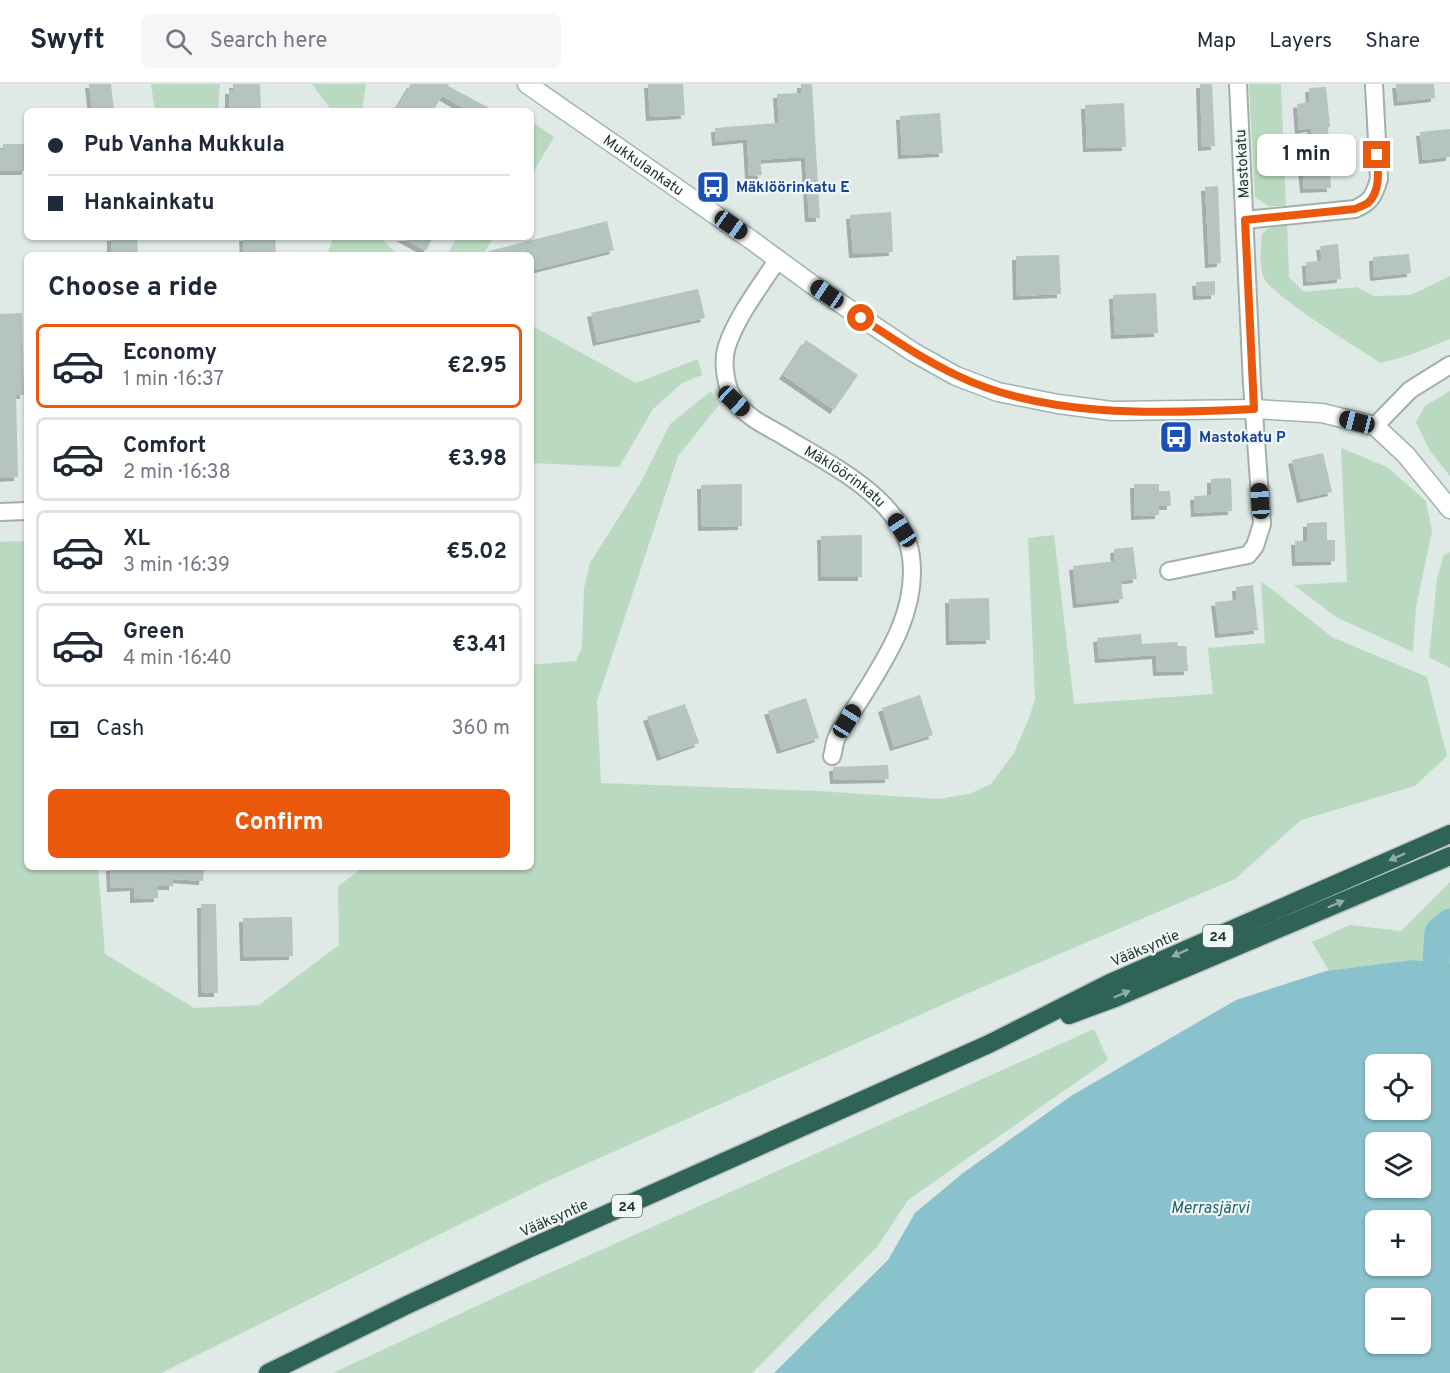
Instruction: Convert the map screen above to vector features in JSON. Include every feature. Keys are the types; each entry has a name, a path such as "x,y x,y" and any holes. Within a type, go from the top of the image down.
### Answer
{"highway":[{"name":"Vääksyntie","path":"268,1373 528,1249 989,1044 1110,983 1450,834"},
{"name":"Vääksyntie","path":"989,1044 1115,998 1450,855"}],"street":[{"name":"Mukkulankatu","path":"527,84 913,352 957,376 998,392 1058,404 1112,411 1254,409 1322,413 1375,426"},
{"name":"Mastokatu","path":"1169,572 1248,555 1255,546 1262,524 1238,84"},
{"path":"1245,220 1355,209 1368,203 1376,190 1378,179 1374,84"},
{"name":"Mäklöörinkatu","path":"778,259 734,329 726,348 726,378 734,401 752,417 860,483 884,504 902,530 911,554 913,578 908,604 892,649 836,739 832,756"},
{"path":"1450,365 1410,390 1375,426 1406,455 1450,508"},
{"path":"0,512 24,511"}],"green space":[{"path":"151,84 220,84 218,108 155,108"},
{"path":"312,84 366,84 362,108 329,107"},
{"path":"1249,84 1281,84 1286,206 1268,206 1255,197"},
{"path":"534,123 554,137 534,171"},
{"path":"1287,224 1289,277 1304,292 1357,287 1374,296 1411,295 1450,276 1450,339 1407,356 1381,363 1297,308 1268,284 1261,266 1262,234 1272,225"},
{"path":"333,240 382,240 395,252 328,252"},
{"path":"455,240 492,240 485,252 449,252"},
{"path":"534,327 636,383 698,359 702,375 682,383 653,409 619,467 534,463"},
{"path":"711,391 718,406 678,456 597,701 601,783 817,791 939,799 969,794 991,784 1014,753 1035,699 1028,538 1054,535 1074,704 1213,694 1208,648 1265,643 1261,581 1332,637 1427,677 1447,756 1415,786 1301,820 1235,879 980,988 539,1185 161,1373 0,1373 0,542 24,541 24,870 98,870 105,954 194,1008 259,1005 339,945 338,886 360,870 534,870 534,665 576,661 582,647 584,588 590,563 641,482 670,424"},
{"path":"1450,391 1450,476 1430,451 1416,422 1425,406"},
{"path":"1341,448 1387,467 1426,501 1432,531 1416,607 1413,652 1336,617 1294,585 1347,582"},
{"path":"1450,552 1450,668 1429,657 1437,579 1444,555"},
{"path":"1450,882 1450,964 1412,960 1329,971 1312,942 1350,925 1401,931"},
{"path":"1094,1029 1108,1060 908,1200 877,1247 752,1373 333,1373 496,1297"}],"water":[{"name":"Merrasjärvi","path":"1412,960 1450,964 1450,1373 774,1373 888,1260 915,1213 963,1173 1071,1096 1236,1000 1326,971"}],"building":[{"path":"89,84 111,84 114,108 92,108"},
{"path":"233,84 260,84 261,108 229,108 229,90 233,90"},
{"path":"411,84 449,84 448,86 489,108 464,108 442,96 435,108 397,108"},
{"path":"648,84 683,84 685,115 650,117"},
{"path":"801,84 812,84 820,218 809,218 805,157 760,160 762,175 749,176 747,139 716,142 715,128 779,123 777,94 801,93"},
{"path":"1200,84 1212,84 1215,146 1202,147"},
{"path":"1396,84 1434,84 1435,98 1398,102"},
{"path":"1326,87 1330,127 1328,127 1331,188 1304,189 1302,165 1313,165 1311,128 1299,130 1297,104 1310,102 1309,88"},
{"path":"1124,103 1126,147 1087,148 1085,105"},
{"path":"940,113 943,153 902,155 900,116"},
{"path":"1450,129 1450,157 1423,160 1420,132"},
{"path":"3,144 24,144 24,171 0,171 0,149 3,149"},
{"path":"1218,186 1221,263 1209,264 1205,187"},
{"path":"891,212 893,252 853,254 850,215"},
{"path":"607,221 614,250 534,270 534,252 489,252"},
{"path":"111,240 137,240 138,252 111,252"},
{"path":"243,240 275,240 276,252 244,252"},
{"path":"406,240 432,240 426,251"},
{"path":"1338,244 1341,279 1307,282 1306,262 1322,261 1320,246"},
{"path":"1409,254 1411,273 1374,277 1373,257"},
{"path":"1059,255 1061,294 1017,296 1016,256"},
{"path":"1215,281 1215,295 1197,296 1196,282"},
{"path":"698,289 705,318 597,342 591,313"},
{"path":"1156,293 1158,333 1115,335 1113,295"},
{"path":"22,313 24,395 16,395 18,477 0,478 0,314"},
{"path":"806,340 858,375 834,410 783,375"},
{"path":"1323,453 1332,492 1301,499 1292,460"},
{"path":"1231,478 1232,511 1195,513 1194,496 1211,495 1211,479"},
{"path":"742,484 742,526 702,527 701,485"},
{"path":"1134,484 1159,484 1159,491 1170,491 1171,506 1159,506 1159,515 1135,516"},
{"path":"1327,522 1327,540 1335,540 1335,561 1296,562 1295,541 1307,541 1307,523"},
{"path":"862,535 862,577 822,577 821,536"},
{"path":"1133,547 1137,579 1121,581 1123,599 1077,604 1073,566 1115,561 1114,549"},
{"path":"1253,585 1258,630 1219,634 1215,602 1237,600 1236,587"},
{"path":"989,598 990,640 950,641 949,599"},
{"path":"1141,634 1142,644 1177,642 1178,646 1186,646 1188,671 1157,672 1156,655 1099,659 1097,638"},
{"path":"920,695 933,735 894,747 882,708"},
{"path":"806,698 819,738 781,750 768,711"},
{"path":"685,704 699,743 661,757 647,717"},
{"path":"888,765 889,779 834,780 833,767"},
{"path":"110,870 204,870 203,881 173,879 173,886 158,886 158,898 134,899 134,887 111,888"},
{"path":"201,904 216,904 218,993 202,993"},
{"path":"292,917 293,956 244,957 243,918"}],"waterway":[{"path":"1436,962 1438,932 1450,922"}],"place":[{"name":"Mäklöörinkatu E","path":"713,187"},
{"name":"Mastokatu P","path":"1176,437"}],"route":[{"path":"861,318 913,352 957,376 998,392 1058,404 1112,411 1254,409 1245,220 1355,209 1368,203 1376,190 1377,155"}]}
